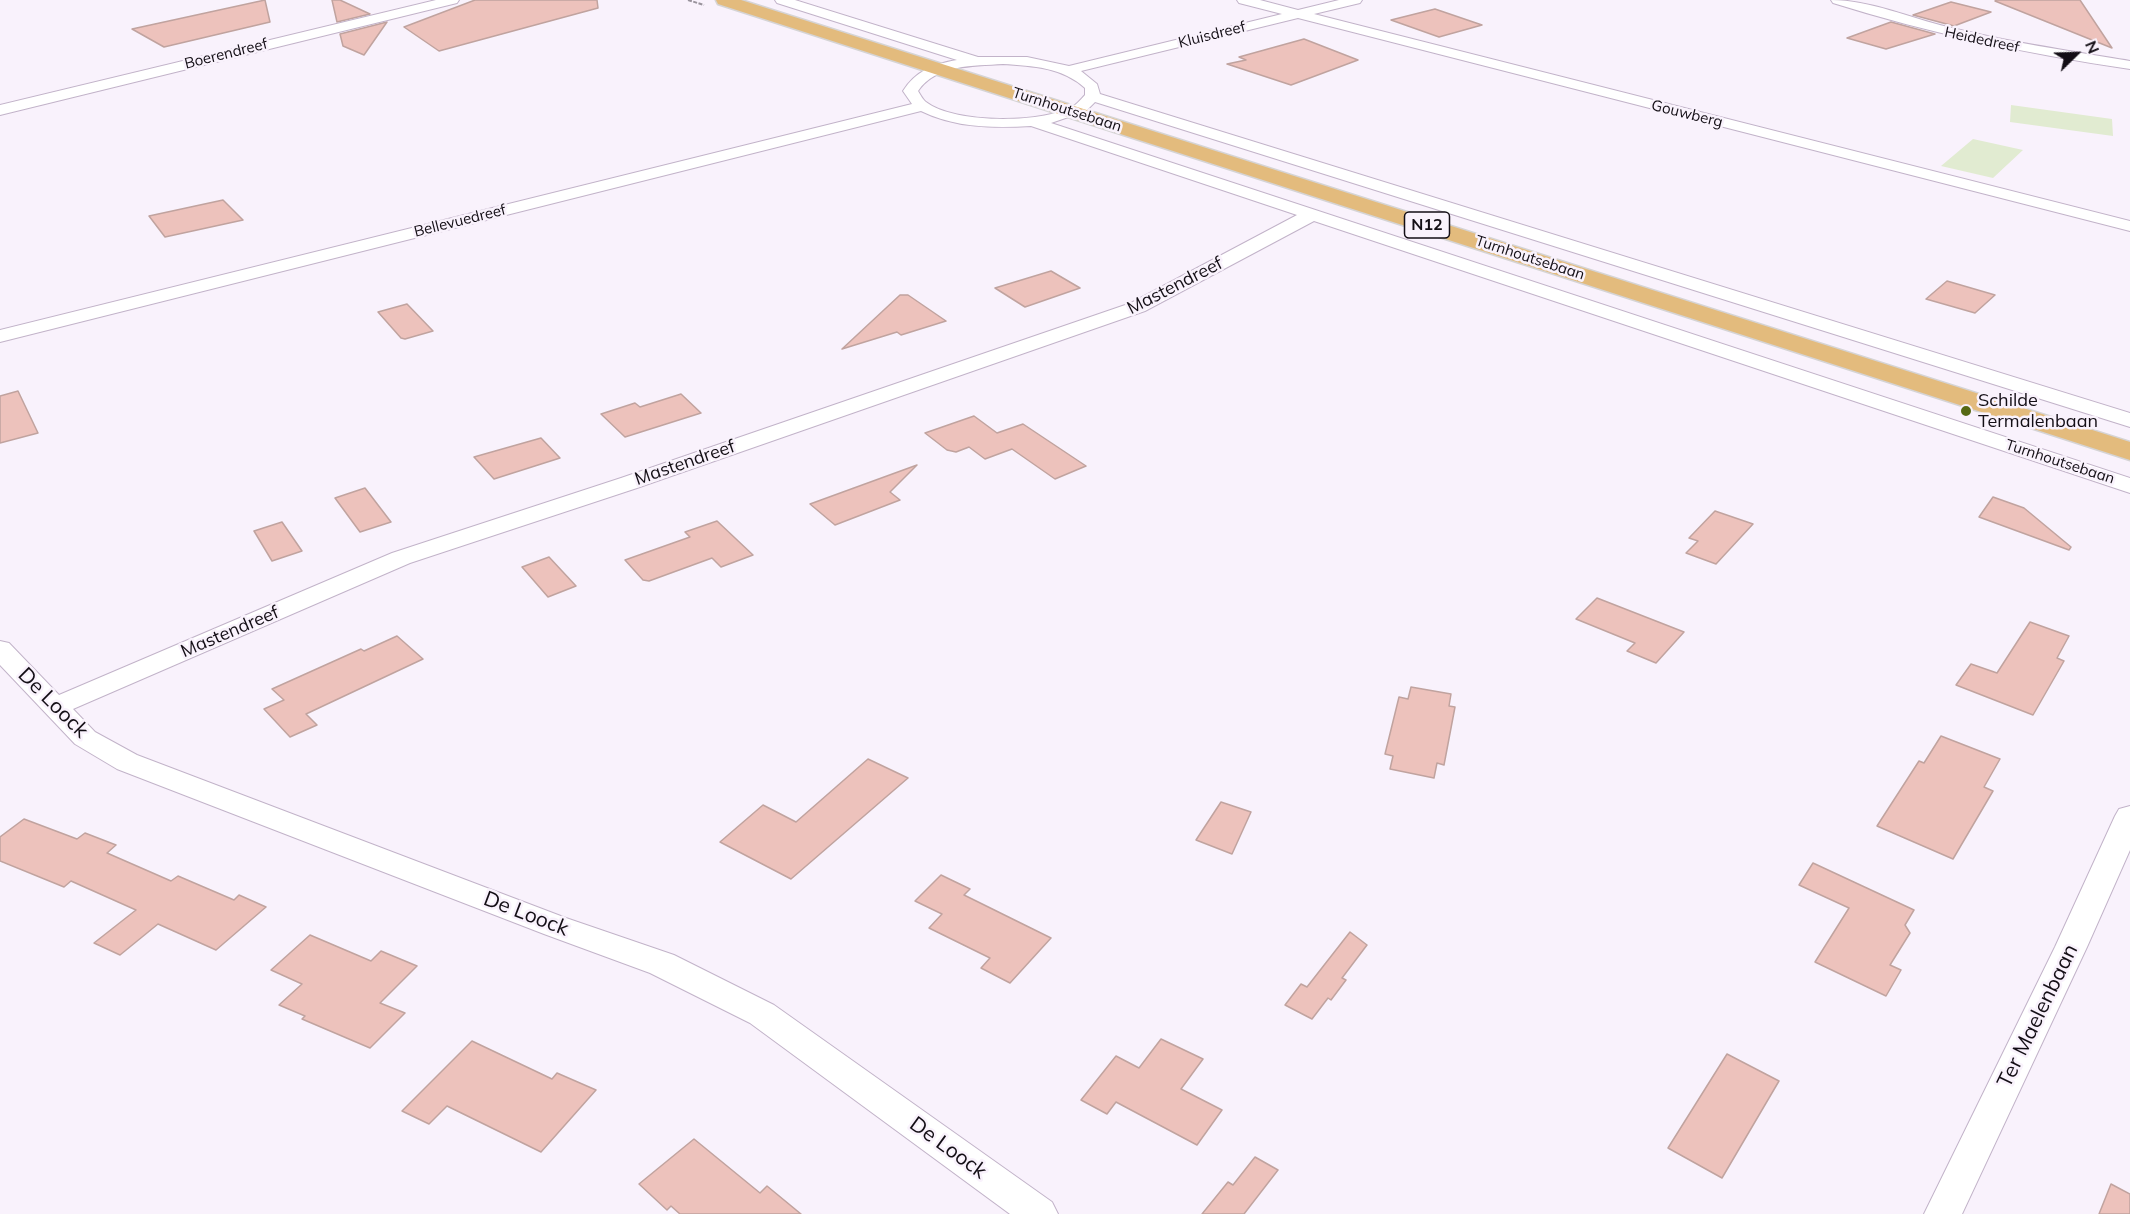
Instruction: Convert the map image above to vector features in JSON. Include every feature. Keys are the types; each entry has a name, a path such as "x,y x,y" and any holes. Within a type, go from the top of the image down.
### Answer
{"main road":[{"name":"Turnhoutsebaan","path":"724,0 2130,451"}],"street":[{"name":"Boerendreef","path":"0,110 452,0"},
{"path":"782,0 979,62"},
{"name":"Gouwberg","path":"1244,0 2130,226"},
{"name":"Kluisdreef","path":"1069,70 1355,0"},
{"name":"Heidedreef","path":"1838,0 1905,22 1966,37 2130,65"},
{"name":"Kluisdreef","path":"939,69 979,62 1027,61 1069,70 1088,82 1092,87 1092,96"},
{"path":"939,69 917,81 910,91 911,99 920,107 942,117 973,122 1034,122 1071,112 1092,96"},
{"name":"Turnhoutsebaan","path":"1092,96 2130,420"},
{"name":"Bellevuedreef","path":"0,336 920,107"},
{"name":"Turnhoutsebaan","path":"1034,122 2130,486"},
{"name":"Mastendreef","path":"54,707 401,558 629,483 1138,307 1313,214"},
{"name":"De Loock","path":"0,649 85,738 127,762 555,926 662,964 762,1014 1039,1214"},
{"name":"Ter Maelenbaan","path":"1943,1214 2071,946 2130,816"}],"green space":[{"path":"2011,105 2112,119 2113,136 2010,122"},
{"path":"1973,139 2023,150 1993,178 1941,166"}],"building":[{"path":"265,0 270,22 164,47 132,29"},
{"path":"332,0 340,0 370,14 337,22"},
{"path":"475,0 597,0 598,8 439,51 404,27"},
{"path":"2080,0 2112,48 1995,1"},
{"path":"1951,2 1991,12 1954,26 1913,15"},
{"path":"1435,9 1482,25 1439,37 1391,20"},
{"path":"387,22 364,55 343,46 340,34"},
{"path":"1891,22 1935,34 1886,49 1847,38"},
{"path":"1304,39 1358,60 1291,85 1227,64 1246,60 1239,57"},
{"path":"223,200 243,220 165,237 149,216"},
{"path":"1051,271 1080,288 1025,307 995,288"},
{"path":"1947,281 1995,295 1975,313 1926,299"},
{"path":"900,295 908,295 946,321 901,335 897,332 842,349"},
{"path":"407,304 433,331 405,339 401,338 378,312"},
{"path":"18,391 38,433 0,443 0,396"},
{"path":"681,394 701,413 625,437 601,414 635,403 640,407"},
{"path":"974,416 997,433 1023,424 1086,466 1055,479 1012,449 985,459 969,447 956,452 947,450 925,433"},
{"path":"541,438 560,458 494,479 474,457"},
{"path":"917,465 890,492 900,500 835,525 810,504"},
{"path":"365,488 391,522 360,532 335,498"},
{"path":"1993,497 2024,508 2071,547 2069,550 1979,517"},
{"path":"1715,511 1753,524 1716,564 1686,553 1698,541 1689,538"},
{"path":"717,521 753,555 721,567 712,558 649,581 643,580 625,560 690,537 685,532"},
{"path":"282,522 302,551 272,561 254,531"},
{"path":"549,557 576,586 548,597 522,567"},
{"path":"1597,598 1684,632 1656,663 1627,651 1635,643 1576,619"},
{"path":"2030,622 2069,636 2057,658 2064,661 2033,715 1956,685 1971,664 1997,673"},
{"path":"397,636 423,659 306,714 317,725 290,737 264,709 284,700 272,689 361,649 364,651"},
{"path":"1411,687 1451,694 1449,706 1455,707 1444,765 1437,763 1434,778 1390,769 1393,756 1385,754 1399,697 1408,699"},
{"path":"1941,736 2000,759 1984,787 1993,791 1953,859 1877,826 1919,761 1924,763"},
{"path":"868,759 908,778 791,879 720,842 763,805 796,822"},
{"path":"1221,802 1251,812 1232,854 1196,840"},
{"path":"24,819 77,839 85,833 116,845 107,853 171,881 178,876 234,900 239,895 266,907 216,950 158,924 120,955 94,943 136,910 71,881 64,887 0,861 0,837"},
{"path":"1813,863 1914,910 1905,925 1910,933 1890,965 1901,970 1886,996 1815,962 1849,908 1799,885"},
{"path":"941,875 970,889 964,895 1051,938 1010,983 981,968 990,958 929,928 942,914 915,901"},
{"path":"1350,932 1367,945 1342,978 1346,980 1331,1000 1328,998 1312,1019 1285,1005 1301,984 1307,987"},
{"path":"310,935 371,961 381,951 417,966 380,1003 405,1013 370,1048 302,1019 305,1016 279,1005 302,984 271,970"},
{"path":"1161,1039 1203,1059 1181,1089 1222,1110 1197,1145 1116,1102 1107,1114 1081,1100 1116,1056 1139,1068"},
{"path":"472,1041 552,1079 557,1073 596,1090 541,1152 447,1106 429,1124 402,1111"},
{"path":"1727,1054 1779,1081 1722,1178 1668,1148"},
{"path":"694,1139 760,1193 767,1186 801,1214 680,1214 671,1206 667,1210 639,1184"},
{"path":"1255,1157 1278,1170 1244,1214 1202,1214 1228,1182 1233,1185"},
{"path":"2111,1184 2130,1194 2130,1214 2099,1214"}],"place":[{"name":"Schilde Termalenbaan","path":"1966,411"}]}
